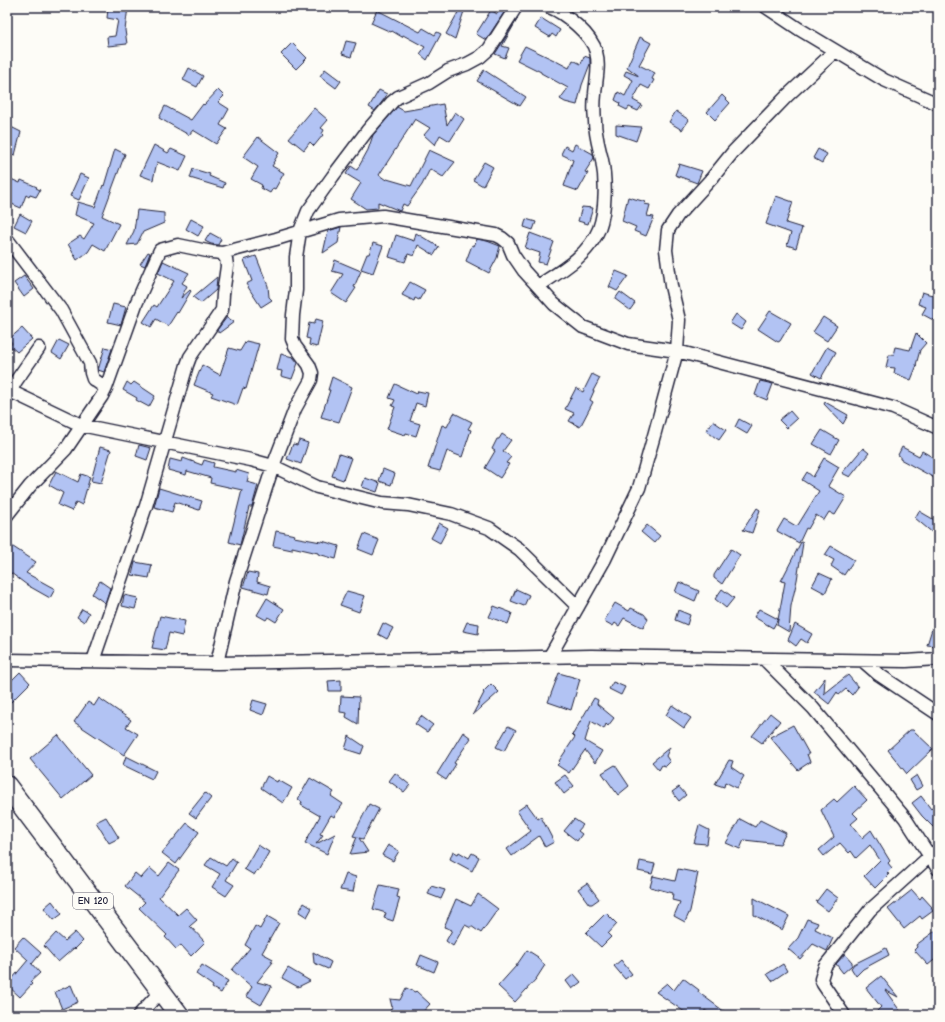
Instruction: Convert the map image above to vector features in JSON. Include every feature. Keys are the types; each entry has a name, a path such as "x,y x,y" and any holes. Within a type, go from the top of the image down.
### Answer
{"main road":[{"name":"EN 120","path":"7,786 179,1015"}],"street":[{"path":"217,663 236,581 273,466 295,409 311,380 312,373 309,365 295,346 292,339 296,290 296,257 300,231 308,212 367,131 392,102 398,97 480,57 489,49 516,7"},
{"path":"538,286 569,265 587,250 598,230 602,217 605,184 602,160 596,141 594,121 598,68 596,51 586,34 569,19 549,7"},
{"path":"766,7 884,80 938,104"},
{"path":"550,656 605,559 639,488 677,351 679,320 671,286 666,250 668,230 678,215 712,178 733,152 787,96 835,50"},
{"path":"7,515 30,486 66,449 106,388 136,304 160,250 178,245 222,253 249,247 339,220 383,216 496,235 508,243 513,255 554,304 583,327 628,344 677,351 893,408 938,428"},
{"path":"7,239 61,310 90,363 93,379 106,388"},
{"path":"93,661 146,506 188,361 222,310 228,266 222,253"},
{"path":"39,348 9,394 82,425 251,460 273,466 317,487 382,503 408,505 451,514 489,528 519,549 578,607"},
{"path":"7,660 217,663 550,656 906,661 938,660"},
{"path":"764,659 813,708 905,818 934,853 938,869"},
{"path":"863,660 878,674 938,714"},
{"path":"844,1015 821,979 825,966 870,910 934,853"},
{"path":"139,1015 161,991"}],"building":[{"path":"119,7 128,7 125,30 127,44 108,46 107,37 115,36 118,20 107,18 108,9 119,10"},
{"path":"461,7 465,8 455,39 446,34"},
{"path":"503,7 507,8 486,40 476,34 491,10 497,14"},
{"path":"377,10 420,32 423,28 435,35 437,32 441,34 427,60 420,54 425,47 403,35 402,37 392,31 391,32 371,23"},
{"path":"518,18 502,46 509,48 505,58 495,54"},
{"path":"541,18 560,30 556,37 552,34 550,37 535,28"},
{"path":"640,37 651,43 639,65 655,73 652,79 654,80 649,89 641,85 633,100 642,105 638,111 629,107 627,110 619,106 620,103 615,100 618,92 625,96 633,80 624,75 626,71 639,76 627,67"},
{"path":"346,41 356,43 351,57 342,54"},
{"path":"292,43 307,58 296,69 281,54"},
{"path":"525,46 569,68 573,60 581,64 584,56 590,58 590,64 582,85 577,105 560,99 568,88 517,60"},
{"path":"189,68 203,76 197,87 183,80"},
{"path":"325,69 341,81 336,88 320,76"},
{"path":"484,70 526,97 520,106 477,81"},
{"path":"218,90 224,96 218,102 229,109 220,125 227,129 216,144 193,130 189,135 159,118 165,106 191,120 203,104 204,105"},
{"path":"379,90 387,94 375,111 369,107"},
{"path":"722,95 730,103 715,120 707,112"},
{"path":"443,104 447,125 455,112 464,119 450,141 440,135 435,145 424,135 430,128 415,119 379,175 386,180 387,179 411,186 429,150 455,162 443,177 430,169 422,185 407,206 403,204 400,211 378,202 378,208 366,209 351,199 361,183 346,174 351,166 357,170 368,150 373,135 397,107 404,111"},
{"path":"314,108 328,120 321,128 324,130 323,135 314,146 310,142 304,150 289,138"},
{"path":"676,111 689,120 682,130 669,122"},
{"path":"616,125 641,127 636,141 616,134"},
{"path":"11,127 21,132 15,155 7,153 7,135"},
{"path":"258,137 279,153 272,166 284,173 275,189 273,188 270,193 261,188 262,185 251,179 258,167 243,157"},
{"path":"575,144 593,154 594,158 585,172 588,173 578,191 564,186 573,160 561,154 565,146 572,150"},
{"path":"154,145 168,153 171,149 187,156 180,171 157,162 153,180 140,175"},
{"path":"115,149 125,154 102,216 119,224 105,251 93,244 88,252 77,260 68,244 80,236 84,239 94,223 75,215 78,202 95,207 103,185 104,186"},
{"path":"818,149 827,154 822,163 813,158"},
{"path":"484,162 493,167 483,186 473,180"},
{"path":"679,164 702,171 697,183 675,175"},
{"path":"193,169 210,174 209,176 225,183 223,188 190,178"},
{"path":"80,174 89,178 79,200 70,196"},
{"path":"11,179 20,183 21,180 37,187 36,188 40,190 36,197 30,195 29,197 26,195 21,208 7,202 7,187"},
{"path":"776,196 793,202 786,223 802,228 796,248 787,245 791,233 766,224"},
{"path":"628,197 646,202 644,204 650,205 647,216 654,217 646,236 634,231 636,227 622,221"},
{"path":"582,207 593,208 588,224 578,221"},
{"path":"137,210 164,213 164,223 143,232 137,244 127,245 134,231"},
{"path":"20,214 32,221 26,232 14,226"},
{"path":"191,219 204,226 198,236 186,229"},
{"path":"526,219 536,222 533,230 524,227"},
{"path":"341,227 338,243 323,253 328,231"},
{"path":"210,233 221,239 218,245 205,241"},
{"path":"416,233 439,247 434,255 418,245 414,256 408,254 405,262 389,257 396,235 414,241"},
{"path":"530,233 554,242 546,264 538,262 540,253 525,248"},
{"path":"477,239 500,246 497,258 489,273 466,261 472,245 474,246"},
{"path":"373,243 383,246 373,273 361,269"},
{"path":"148,252 150,253 145,266 140,264"},
{"path":"256,256 268,286 269,297 272,300 261,307 246,284 252,281 244,260"},
{"path":"335,260 361,271 354,287 356,288 346,303 331,293 343,274 332,271"},
{"path":"163,261 189,273 182,283 187,286 181,298 190,290 191,291 178,313 177,312 168,326 156,319 151,327 143,322 154,305 157,307 174,281 158,273"},
{"path":"616,271 628,276 617,291 609,287"},
{"path":"24,276 34,289 24,297 14,283"},
{"path":"217,277 216,290 201,303 193,297"},
{"path":"410,282 425,290 419,300 415,298 414,301 402,295"},
{"path":"938,282 938,315 935,321 922,314 926,307 918,304 922,292 932,295"},
{"path":"620,292 635,303 630,310 615,299"},
{"path":"113,304 126,307 121,325 108,322"},
{"path":"770,311 791,323 778,342 758,329"},
{"path":"736,314 746,322 741,330 730,323"},
{"path":"227,317 234,322 219,333 217,330"},
{"path":"823,317 837,326 827,341 813,332"},
{"path":"316,319 323,321 317,347 309,345 310,339 306,338 309,323 314,324"},
{"path":"22,328 32,339 17,352 10,346 12,343 9,339"},
{"path":"916,333 926,343 920,350 917,365 911,380 894,373 895,368 886,367 889,355 893,355 895,347 910,350"},
{"path":"59,340 69,345 61,359 52,353"},
{"path":"246,341 259,344 246,389 243,388 237,405 211,396 213,393 194,385 202,365 220,375 229,348 240,351"},
{"path":"105,347 112,349 104,372 98,370"},
{"path":"827,347 836,352 821,378 812,373"},
{"path":"281,354 293,357 298,363 292,379 281,376 282,371 277,370"},
{"path":"592,374 600,378 590,400 593,402 580,427 569,421 574,413 565,409 576,388 583,392"},
{"path":"332,377 352,387 339,422 321,417 330,390 328,390"},
{"path":"760,381 773,384 767,400 755,395"},
{"path":"127,382 131,385 134,382 155,396 149,407 136,400 137,398 123,390"},
{"path":"395,384 417,394 418,391 428,393 425,406 416,403 410,421 420,424 416,436 406,433 405,435 387,429 395,407 392,406 395,400 389,398"},
{"path":"825,402 848,415 843,424 824,404"},
{"path":"790,411 797,419 787,428 779,420"},
{"path":"454,413 472,422 468,429 471,430 462,457 447,451 440,471 428,468 442,425 447,427"},
{"path":"739,419 752,426 747,434 735,427"},
{"path":"713,421 726,430 719,440 706,431"},
{"path":"822,430 839,440 831,454 813,444"},
{"path":"502,434 511,440 503,451 511,457 506,463 509,464 500,478 485,468 495,451 492,449 497,439 499,439"},
{"path":"299,440 308,443 301,464 287,459 293,444 297,445"},
{"path":"139,445 151,448 147,460 136,456"},
{"path":"100,447 111,450 101,483 91,481"},
{"path":"902,447 919,456 922,451 938,461 938,480 900,459 900,456 898,455"},
{"path":"863,448 869,453 850,477 842,473"},
{"path":"339,454 351,458 343,480 332,476"},
{"path":"183,458 202,465 204,460 214,463 213,467 236,472 236,470 249,474 247,482 258,485 252,507 249,507 240,545 229,542 242,490 210,483 211,478 187,471 186,475 168,470 170,459 182,462"},
{"path":"824,458 839,467 828,486 846,497 835,515 829,512 824,520 816,515 808,529 806,528 799,543 777,531 784,519 796,526 798,525 819,491 802,480 807,472 813,477"},
{"path":"383,469 395,474 391,485 379,481"},
{"path":"56,471 78,482 81,474 90,477 82,505 76,502 72,511 58,505 63,493 49,485"},
{"path":"365,478 380,483 377,492 362,487"},
{"path":"159,488 202,501 199,510 175,502 172,512 154,507"},
{"path":"757,508 760,510 752,533 743,530"},
{"path":"919,511 938,522 938,529 934,534 915,518"},
{"path":"439,523 448,528 440,543 431,538"},
{"path":"647,525 660,536 654,543 641,532"},
{"path":"276,531 295,535 294,537 322,541 339,546 336,559 292,547 292,550 273,546"},
{"path":"364,534 379,540 373,555 358,549"},
{"path":"801,542 803,543 791,606 789,632 777,625 785,582 781,581"},
{"path":"7,543 36,562 26,573 55,589 50,598 27,585 7,570"},
{"path":"831,546 854,560 844,575 831,566 834,560 825,555"},
{"path":"731,549 740,555 722,584 714,578 714,575"},
{"path":"135,562 152,565 149,578 132,575"},
{"path":"248,572 258,574 257,582 270,586 268,594 243,587"},
{"path":"819,573 832,579 825,593 812,586"},
{"path":"100,581 110,588 105,603 92,594"},
{"path":"679,582 699,591 695,601 675,592"},
{"path":"516,589 529,595 524,606 511,601"},
{"path":"722,589 734,598 726,608 715,599"},
{"path":"347,591 365,596 359,612 340,605"},
{"path":"124,595 138,598 135,609 122,606"},
{"path":"267,598 284,609 276,622 268,617 266,620 257,615"},
{"path":"615,603 629,611 631,608 644,614 648,619 643,628 624,618 619,626 615,623 613,626 604,621"},
{"path":"494,606 512,613 508,624 489,617"},
{"path":"82,609 89,613 84,622 77,617"},
{"path":"759,609 778,619 773,628 754,617"},
{"path":"678,610 690,615 687,625 675,620"},
{"path":"160,616 185,621 182,636 169,633 165,650 152,648"},
{"path":"936,616 938,617 938,646 927,645"},
{"path":"467,622 479,624 478,634 463,631"},
{"path":"383,623 393,628 387,639 378,634"},
{"path":"795,624 812,634 807,643 801,639 796,646 788,640"},
{"path":"20,672 30,683 7,706 7,685"},
{"path":"559,673 580,679 571,710 548,702"},
{"path":"848,675 858,687 852,695 846,689 839,695 837,692 829,704 814,692 825,678 824,694"},
{"path":"341,680 341,691 329,691 328,681"},
{"path":"613,682 625,687 621,695 609,689"},
{"path":"491,684 499,692 473,715 484,693 483,692"},
{"path":"341,696 359,697 358,724 346,717 347,713 340,712"},
{"path":"99,698 131,720 126,727 138,734 124,755 74,722 88,702 94,706"},
{"path":"594,698 598,700 597,704 614,718 608,726 606,724 604,729 591,721 585,741 602,751 595,763 585,750 569,773 557,765 575,737 572,734"},
{"path":"253,700 267,704 263,715 250,710"},
{"path":"672,705 691,718 684,728 666,715"},
{"path":"770,713 780,721 762,743 752,736"},
{"path":"421,716 433,725 427,732 415,724"},
{"path":"793,725 809,754 807,754 810,762 798,770 770,737"},
{"path":"508,726 516,730 504,751 496,747"},
{"path":"910,730 913,730 933,749 907,774 888,750"},
{"path":"463,732 471,738 454,763 456,764 446,780 437,774"},
{"path":"58,735 91,775 63,799 30,759"},
{"path":"349,736 364,746 361,754 345,749"},
{"path":"670,747 666,756 670,762 666,766 662,765 659,770 652,762"},
{"path":"126,756 156,771 152,779 123,765"},
{"path":"729,760 733,761 731,767 744,776 737,788 725,782 724,787 715,784"},
{"path":"615,765 629,786 618,795 602,773"},
{"path":"395,773 410,785 404,792 389,781"},
{"path":"565,775 574,786 564,794 555,782"},
{"path":"917,775 923,786 916,790 910,780"},
{"path":"267,776 292,788 283,803 261,788"},
{"path":"310,778 334,792 331,796 343,804 334,817 331,815 320,834 323,835 316,844 335,834 327,854 305,843 320,816 301,805 302,802 298,799"},
{"path":"854,786 867,800 853,813 858,818 851,824 862,838 871,830 890,861 888,863 892,868 887,873 889,874 875,888 864,876 880,860 870,845 856,858 851,851 849,853 840,843 824,856 819,850 834,837 821,810 834,799 837,802"},
{"path":"679,787 686,795 679,801 672,792"},
{"path":"205,793 211,798 196,818 189,813"},
{"path":"921,796 931,809 938,802 938,822 933,827 912,803"},
{"path":"369,804 379,809 363,839 359,838 368,852 350,854 357,837 353,836"},
{"path":"527,804 538,819 541,817 554,842 545,847 539,836 512,856 507,849 531,831 517,811"},
{"path":"106,817 119,838 109,843 96,822"},
{"path":"574,819 583,825 578,831 582,834 577,841 564,831"},
{"path":"740,819 755,827 760,820 786,833 780,844 744,840 740,849 726,843"},
{"path":"187,823 199,832 176,864 162,853"},
{"path":"699,825 709,830 707,844 694,843"},
{"path":"258,845 269,852 254,875 244,869"},
{"path":"388,845 399,851 393,861 382,855"},
{"path":"453,851 458,854 459,852 469,858 472,853 479,857 472,871 450,859"},
{"path":"211,857 226,866 232,858 237,862 226,880 234,885 226,896 212,887 220,874 205,865"},
{"path":"640,861 655,864 652,874 638,871"},
{"path":"169,863 179,870 159,897 178,915 186,908 197,920 190,926 205,942 191,956 181,945 176,949 165,937 167,935 139,908 145,902 125,886 135,873 141,878 150,868 159,876"},
{"path":"678,869 698,873 690,911 685,922 674,916 680,902 672,900 673,893 650,887 653,876 675,881"},
{"path":"346,874 356,877 353,892 340,890"},
{"path":"587,883 599,899 592,904 589,904 578,889"},
{"path":"380,885 399,889 397,897 400,898 393,921 384,918 386,913 373,909"},
{"path":"431,886 445,890 441,899 428,894"},
{"path":"826,889 838,898 828,911 816,902"},
{"path":"912,890 920,899 922,896 932,907 931,908 933,911 922,919 920,916 904,929 888,909"},
{"path":"478,894 498,909 481,933 471,926 471,928 465,925 453,946 446,941 452,930 444,927 456,899 471,906"},
{"path":"754,898 789,916 782,930 754,915"},
{"path":"52,901 62,914 54,920 44,908"},
{"path":"304,903 312,908 307,917 299,912"},
{"path":"606,913 617,924 608,934 611,937 601,947 586,933"},
{"path":"267,916 279,923 262,953 273,959 271,962 273,962 257,982 272,986 261,1005 246,996 252,987 232,970 250,948 245,945 255,926 260,929"},
{"path":"807,919 818,923 815,929 833,938 827,951 813,944 800,959 788,949 798,938"},
{"path":"938,929 938,957 928,965 914,950 917,947 916,945"},
{"path":"75,932 83,941 58,962 44,946 56,933 65,941"},
{"path":"23,937 41,953 32,964 31,963 40,973 30,982 32,984 20,997 7,985 28,960 14,947"},
{"path":"886,948 889,955 863,969 856,976 851,968 854,964"},
{"path":"527,950 538,957 537,958 545,965 536,979 515,1002 498,986 516,966"},
{"path":"313,952 331,962 328,969 314,963"},
{"path":"845,954 852,962 852,965 843,973 836,964"},
{"path":"421,955 438,962 434,972 417,965"},
{"path":"621,960 632,974 625,979 614,966"},
{"path":"783,964 787,971 772,981 767,974"},
{"path":"202,965 228,981 221,993 212,988 213,986 196,974"},
{"path":"288,968 310,981 298,987 282,978"},
{"path":"574,974 581,982 572,989 566,981"},
{"path":"881,976 898,997 885,990 903,1015 873,1015 881,1007 866,988"},
{"path":"683,978 699,990 698,992 729,1015 712,1015 705,1010 703,1015 689,1015 656,992 667,983 674,990"},
{"path":"71,985 78,1002 62,1009 55,992"},
{"path":"406,988 415,992 416,991 430,1004 420,1015 388,1015 392,1007 390,999 400,1000"}]}
